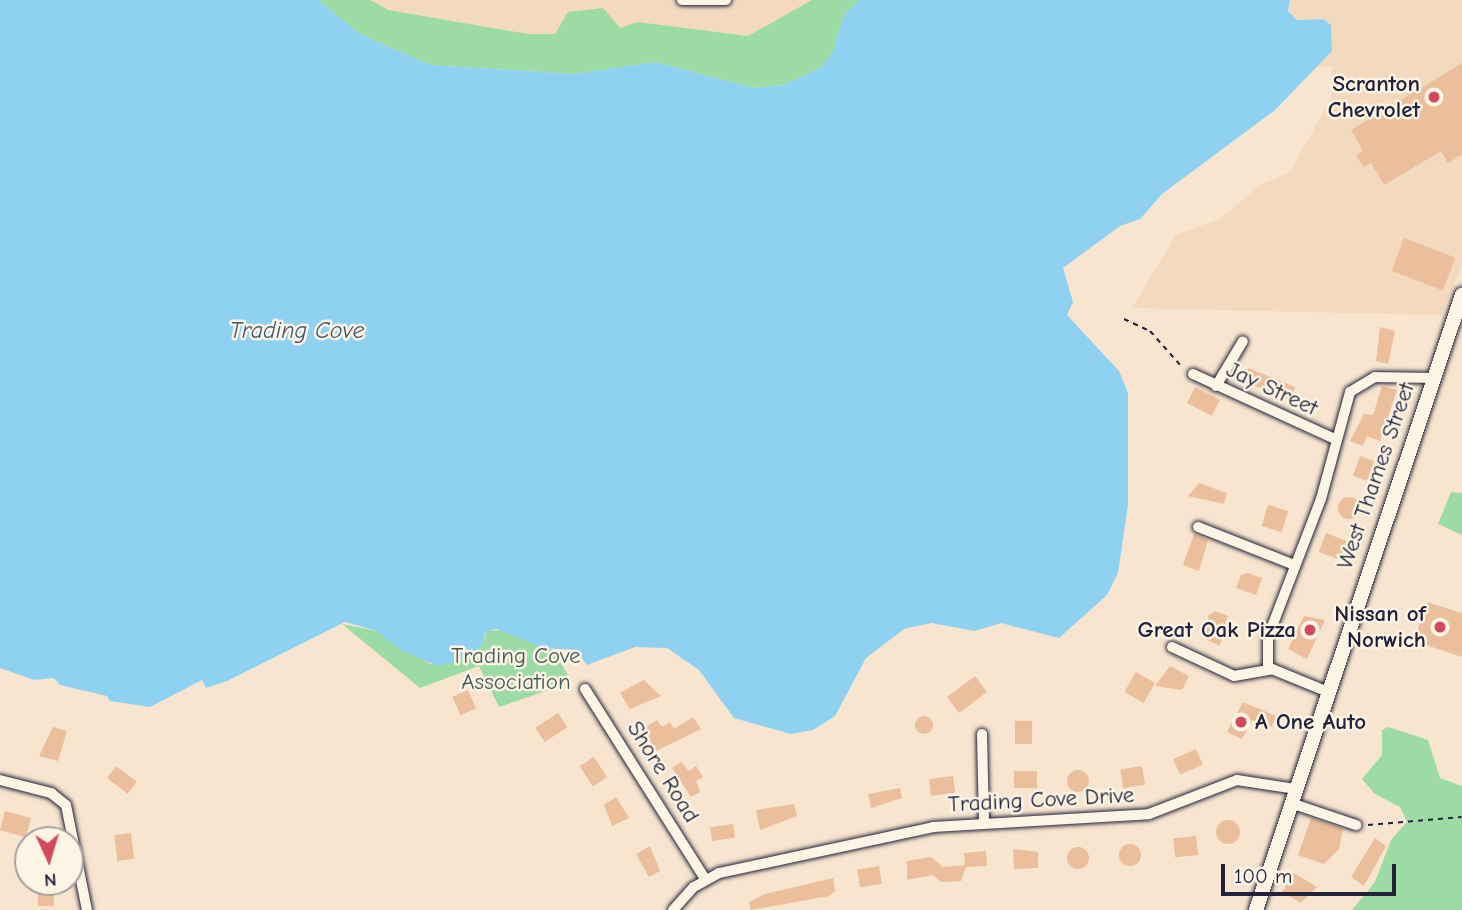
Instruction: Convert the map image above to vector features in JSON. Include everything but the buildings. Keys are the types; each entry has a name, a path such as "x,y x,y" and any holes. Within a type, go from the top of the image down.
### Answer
{"main road":[{"name":"West Thames Street","path":"1256,910 1462,295"}],"street":[{"path":"682,0 726,0"},
{"path":"1216,387 1243,341"},
{"name":"Jay Street","path":"1193,374 1216,387 1335,439"},
{"path":"1268,669 1268,637 1292,564 1321,499 1335,439 1350,392 1361,382 1380,376 1433,378"},
{"path":"1198,527 1292,564"},
{"path":"1172,647 1234,676 1268,669 1328,692"},
{"name":"Shore Road","path":"585,688 705,879"},
{"path":"982,734 984,820"},
{"path":"0,780 51,793 66,805 87,910"},
{"name":"Trading Cove Drive","path":"705,879 984,820 1149,814 1237,780 1294,796 1356,824"},
{"path":"673,910 705,879"}],"path":[{"path":"1124,319 1150,331 1193,374"},
{"path":"1356,824 1462,817"}],"shaded area":[{"path":"370,0 812,0 749,36 638,22 611,33 528,34 388,10"},
{"path":"1290,0 1462,0 1462,266 1441,315 1132,308 1177,234 1220,219 1260,185 1290,172 1331,98 1332,66 1313,67 1331,51 1332,35 1323,19 1297,20 1288,11"}],"green space":[{"path":"318,0 370,0 388,10 528,34 555,34 568,12 603,8 620,28 638,22 748,36 812,0 860,0 844,15 833,52 820,68 784,85 754,88 655,62 575,74 430,65 360,34"},
{"path":"1451,492 1462,493 1462,535 1438,524"},
{"name":"Trading Cove Association","path":"342,624 377,631 430,664 469,659 483,644 486,631 503,630 553,650 572,682 499,707 479,666 420,688"},
{"path":"1388,727 1428,740 1440,778 1462,786 1462,910 1352,910 1375,882 1391,840 1407,822 1400,807 1375,794 1362,779 1382,755 1382,730"}],"water":[{"name":"Trading Cove","path":"0,0 318,0 360,34 430,65 575,74 655,62 754,88 784,85 820,68 833,52 844,15 860,0 1290,0 1288,11 1297,20 1323,19 1331,25 1332,51 1275,110 1162,194 1140,219 1120,226 1063,268 1073,302 1067,315 1119,371 1128,393 1128,505 1118,573 1107,595 1059,638 1001,623 975,631 931,623 904,629 866,658 835,716 813,730 791,734 734,718 699,670 667,648 635,647 587,665 576,650 543,648 497,629 485,632 483,644 470,658 437,666 401,650 377,631 345,622 227,681 206,688 202,680 150,707 110,701 107,696 60,685 54,678 34,680 0,668"}],"place":[{"name":"Scranton Chevrolet","path":"1434,97"},
{"name":"Nissan of Norwich","path":"1440,627"},
{"name":"Great Oak Pizza","path":"1310,630"},
{"name":"A One Auto","path":"1241,722"}]}
